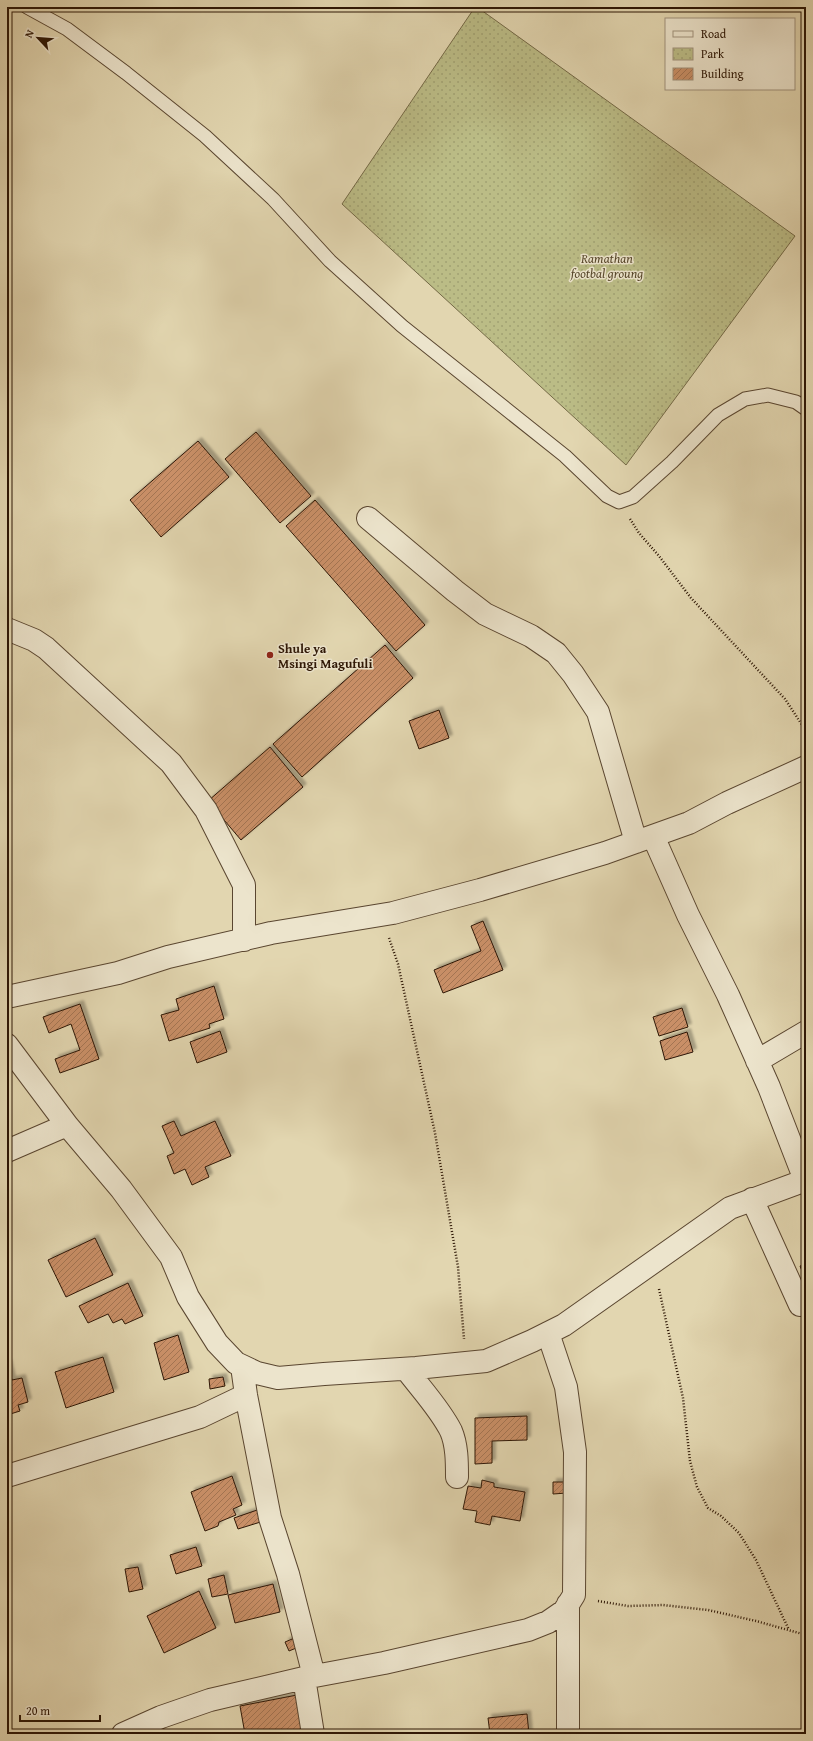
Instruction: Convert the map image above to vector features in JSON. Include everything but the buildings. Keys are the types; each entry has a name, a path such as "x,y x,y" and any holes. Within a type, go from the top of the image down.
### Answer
{"street":[{"path":"7,1045 67,1125 122,1189 171,1257 188,1297 217,1343 236,1363 257,1373 278,1378 406,1369 486,1361 532,1341 564,1324 730,1208 805,1180 757,1061 728,995 688,915 644,839 598,712 573,674 556,653 531,636 485,614 449,587 368,518"},
{"path":"7,629 34,640 46,648 171,763 206,810 244,885 244,940"},
{"path":"7,997 118,973 168,957 271,933 382,915 480,890 605,853 689,823 727,803 806,768"},
{"path":"757,1061 806,1032"},
{"path":"7,1151 67,1125"},
{"path":"752,1199 800,1305"},
{"path":"548,1333 566,1387 575,1452 568,1734"},
{"path":"242,1366 246,1395 270,1518 288,1574 309,1677 313,1734"},
{"path":"406,1369 439,1413 451,1432 457,1455 457,1477"},
{"path":"7,1476 200,1416 246,1395"},
{"path":"123,1734 161,1717 210,1700 309,1677 384,1663 528,1630 548,1622 564,1611 571,1599"}],"lane":[{"path":"27,7 67,29 126,73 205,136 273,199 330,261 402,326 565,456 607,496 619,502 633,497 672,462 718,415 745,399 768,395 796,402 806,410"}],"path":[{"path":"619,502 639,532 691,598 784,700 806,731"},
{"path":"382,915 398,964 436,1133 458,1266 466,1363"},
{"path":"655,1261 661,1300 684,1398 690,1461 697,1487 708,1508 721,1516 739,1533 756,1560 789,1630"},
{"path":"571,1599 628,1606 663,1605 708,1610 806,1635"}],"green space":[{"name":"Ramathan footbal groung","path":"475,7 795,236 626,465 342,204"}],"place":[{"name":"Shule ya Msingi Magufuli","path":"270,655"}]}
